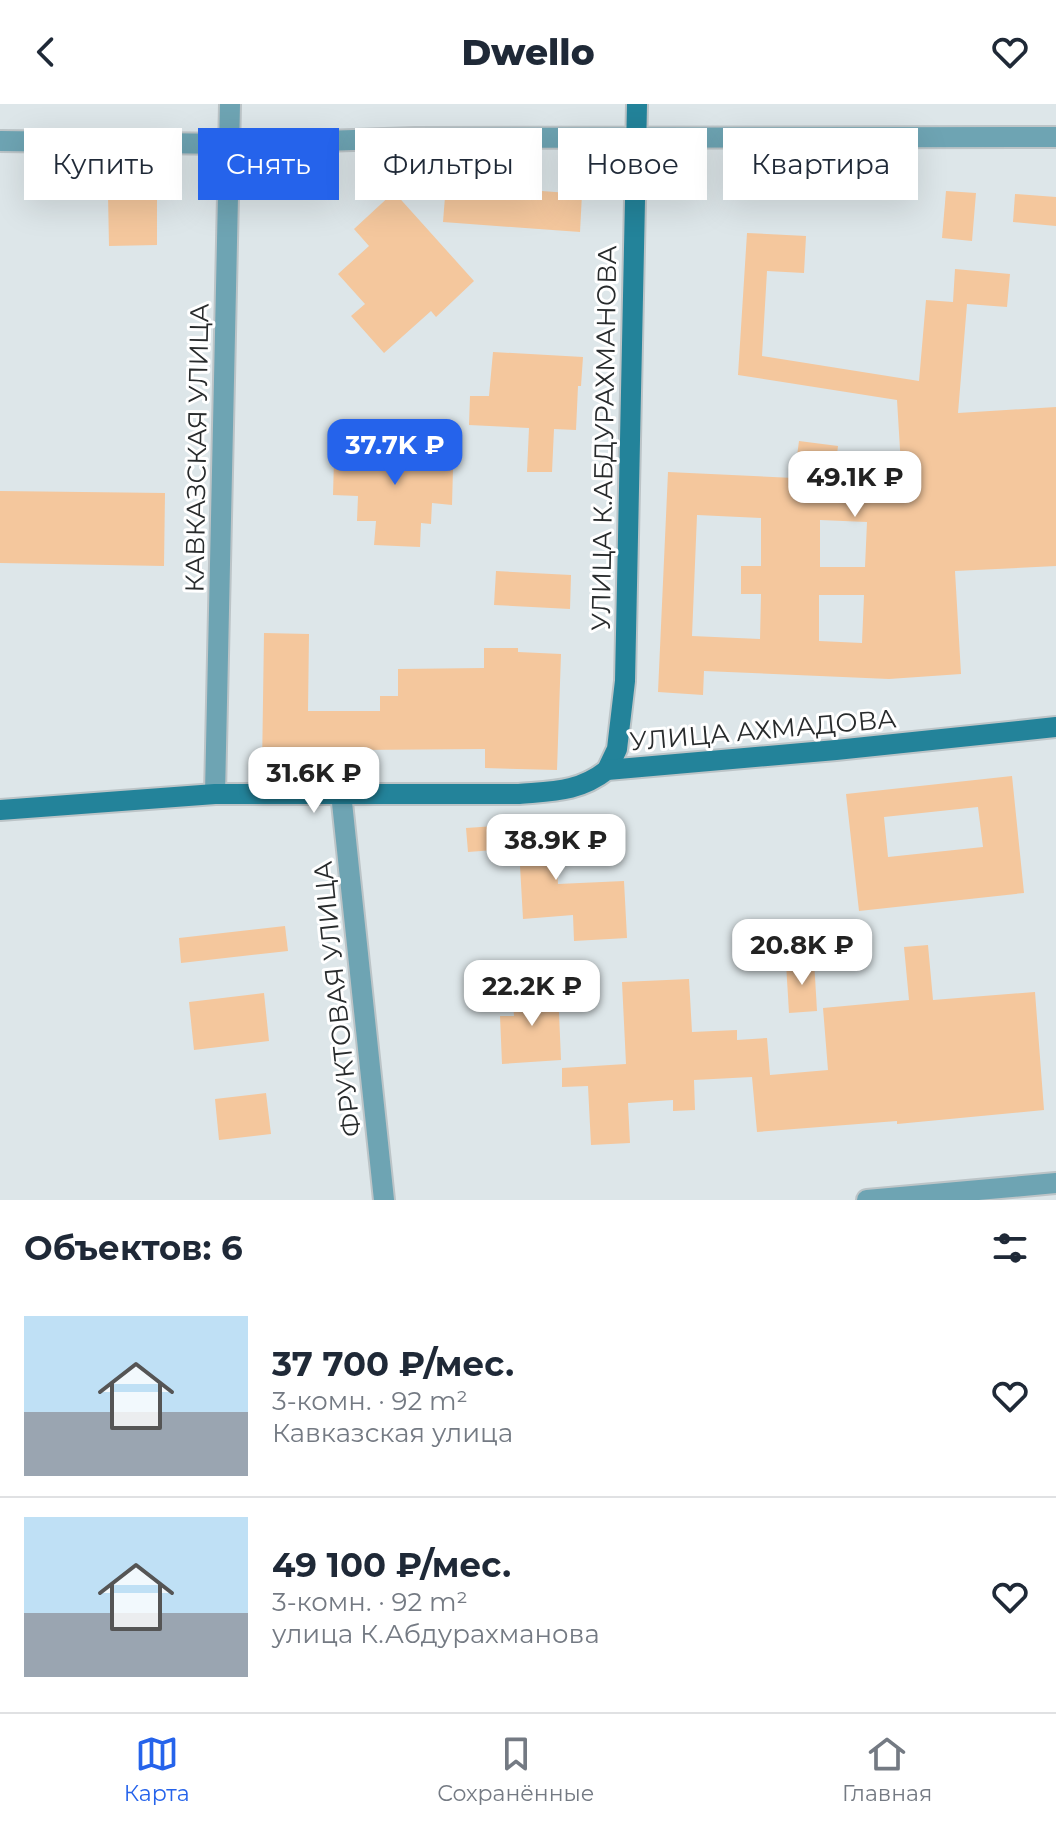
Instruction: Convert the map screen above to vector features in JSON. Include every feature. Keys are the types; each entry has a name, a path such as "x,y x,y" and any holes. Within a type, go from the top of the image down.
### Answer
{"street":[{"name":"КАВКАЗСКАЯ УЛИЦА","path":"230,104 230,128"},
{"name":"УЛИЦА К.АБДУРАХМАНОВА","path":"636,128 637,104"},
{"path":"339,140 558,137"},
{"path":"707,137 1056,137"},
{"path":"0,141 198,144"},
{"name":"КАВКАЗСКАЯ УЛИЦА","path":"215,794 229,200"},
{"name":"УЛИЦА К.АБДУРАХМАНОВА","path":"607,770 617,749 625,681 630,547 634,200"},
{"name":"УЛИЦА АХМАДОВА","path":"0,810 215,794 542,792 590,783 607,770 1056,727"},
{"name":"ФРУКТОВАЯ УЛИЦА","path":"341,793 384,1200"},
{"path":"867,1200 1056,1183"}],"building":[{"path":"542,191 558,192 558,200 582,200 580,232 443,222 445,200 542,200"},
{"path":"946,191 976,193 972,241 942,238"},
{"path":"1015,194 1056,197 1056,226 1013,222"},
{"path":"108,200 157,200 157,245 109,246"},
{"path":"385,200 401,200 474,281 436,317 431,311 384,353 351,316 365,304 338,274 369,246 354,229"},
{"path":"747,233 806,236 804,273 767,271 762,356 919,381 926,300 953,302 955,269 1010,274 1007,307 967,304 958,413 1056,407 1056,566 955,571 961,674 889,679 704,671 703,695 658,692 668,472 794,478 799,441 838,446 834,479 902,482 897,400 738,375","holes":["697,515 761,518 761,566 741,566 741,594 761,594 760,639 692,636","820,520 867,522 865,567 820,567","819,595 864,595 862,643 819,641"]},
{"path":"493,352 583,357 576,430 554,429 552,472 527,472 529,428 469,425 470,396 489,396"},
{"path":"377,429 422,431 421,453 434,453 434,468 453,469 452,505 432,503 431,524 421,523 420,547 374,545 376,521 357,521 358,496 333,495 334,460 359,461 360,450 376,451"},
{"path":"0,491 165,493 164,566 0,563"},
{"path":"496,571 571,575 570,609 494,605"},
{"path":"264,633 309,634 308,711 380,711 380,696 398,696 398,669 484,668 484,648 518,648 518,652 561,654 557,770 485,768 485,749 358,750 358,770 262,769"},
{"path":"1012,776 1024,893 859,911 846,794","holes":["978,807 983,847 888,857 884,817"]},
{"path":"554,822 558,884 624,881 627,938 574,941 573,915 523,919 519,848 468,852 466,828"},
{"path":"285,926 288,951 181,963 179,938"},
{"path":"928,945 933,1000 1035,992 1044,1110 897,1124 897,1121 757,1132 752,1077 694,1080 695,1110 673,1111 673,1100 628,1103 630,1143 591,1145 588,1086 562,1087 562,1068 626,1064 622,982 689,979 692,1032 737,1030 737,1040 767,1038 770,1075 828,1070 823,1008 909,1000 904,947"},
{"path":"814,960 817,1011 789,1013 786,963"},
{"path":"558,989 561,1060 502,1064 500,1016 514,1016 512,991"},
{"path":"264,993 269,1041 194,1050 189,1002"},
{"path":"266,1093 271,1134 219,1140 215,1099"}]}
